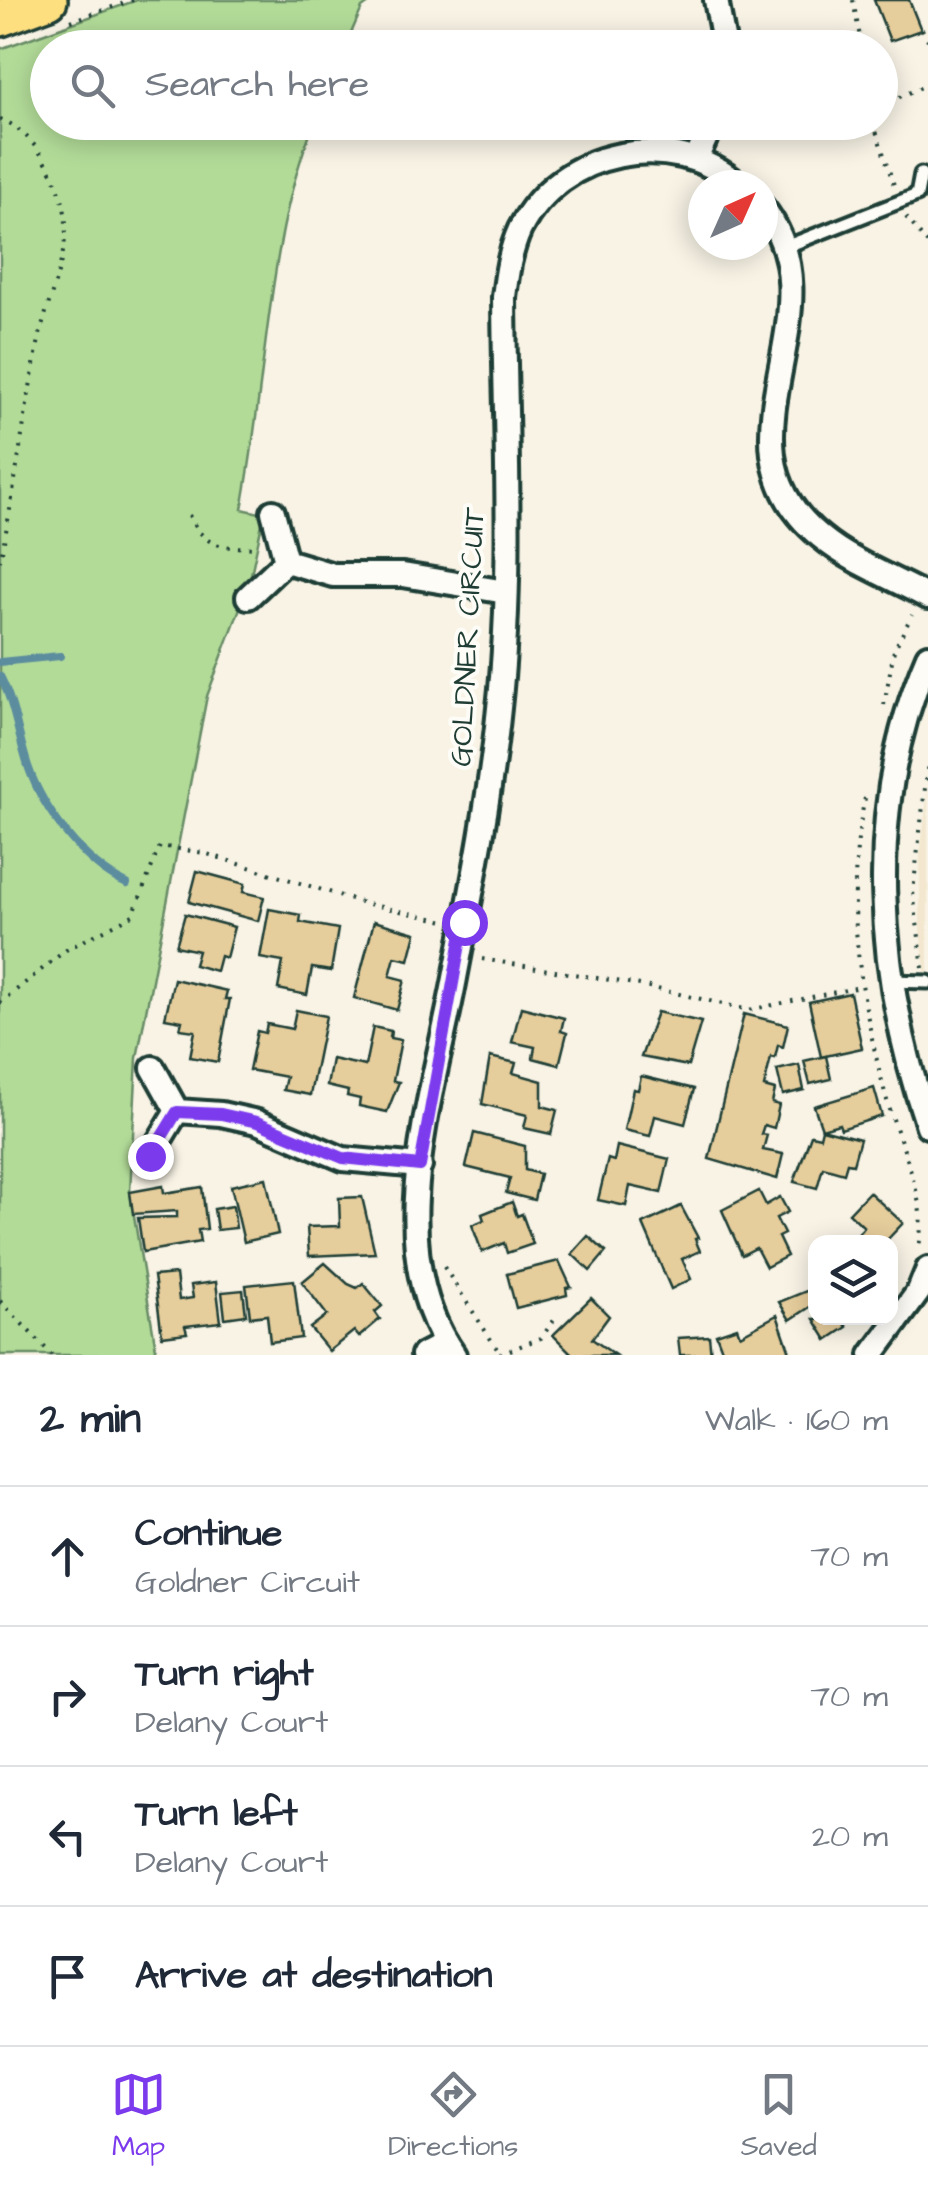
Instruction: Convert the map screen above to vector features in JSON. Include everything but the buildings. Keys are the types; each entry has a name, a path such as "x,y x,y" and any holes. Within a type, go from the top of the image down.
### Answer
{"main road":[{"path":"0,18 49,0"}],"street":[{"path":"716,0 722,30"},
{"path":"696,160 705,140"},
{"name":"GOLDNER CIRCUIT","path":"450,1349 429,1304 419,1254 420,1166 500,707 506,592 504,297 508,262 520,229 547,193 579,167 639,152 696,160 714,170"},
{"path":"778,236 792,279 792,312 769,422 776,478 794,511 821,538 928,597"},
{"path":"273,512 286,561"},
{"path":"286,561 333,575 403,575 506,592"},
{"path":"248,596 286,561"},
{"path":"928,656 896,760 884,849 889,981 902,1044 928,1126"},
{"path":"153,1068 177,1112"},
{"path":"177,1112 221,1114 257,1122 343,1158 420,1166"},
{"path":"150,1156 177,1112"},
{"path":"872,1355 925,1285"},
{"path":"423,1355 450,1349"}],"lane":[{"path":"784,247 917,195 921,174"},
{"path":"889,981 926,982"}],"path":[{"path":"853,0 859,30"},
{"path":"922,29 928,40"},
{"path":"898,98 928,84"},
{"path":"0,119 30,137"},
{"path":"0,562 66,222 55,186 32,140"},
{"path":"879,140 901,211 928,244"},
{"path":"190,515 200,536 215,545 264,548 286,561"},
{"path":"926,982 913,892 928,762"},
{"path":"0,1004 66,950 133,915 160,846 204,853 364,903 464,922"},
{"path":"471,956 640,985 748,1010 860,987"},
{"path":"0,1301 52,1355"},
{"path":"500,1354 541,1338 554,1320"}],"shaded area":[{"path":"928,790 928,991 920,931 920,855"}],"green space":[{"path":"137,0 373,0 362,8 352,30 53,30"},
{"path":"30,38 30,140 308,140 286,214 277,263 242,509 264,514 249,584 207,696 137,1058 130,1192 157,1355 0,1355 0,49"}],"waterway":[{"path":"0,662 60,656"},
{"path":"0,676 28,766 44,800 81,850 127,884"}],"route":[{"path":"150,1156 177,1112 221,1114 257,1122 306,1146 343,1158 420,1166 464,922"}]}
